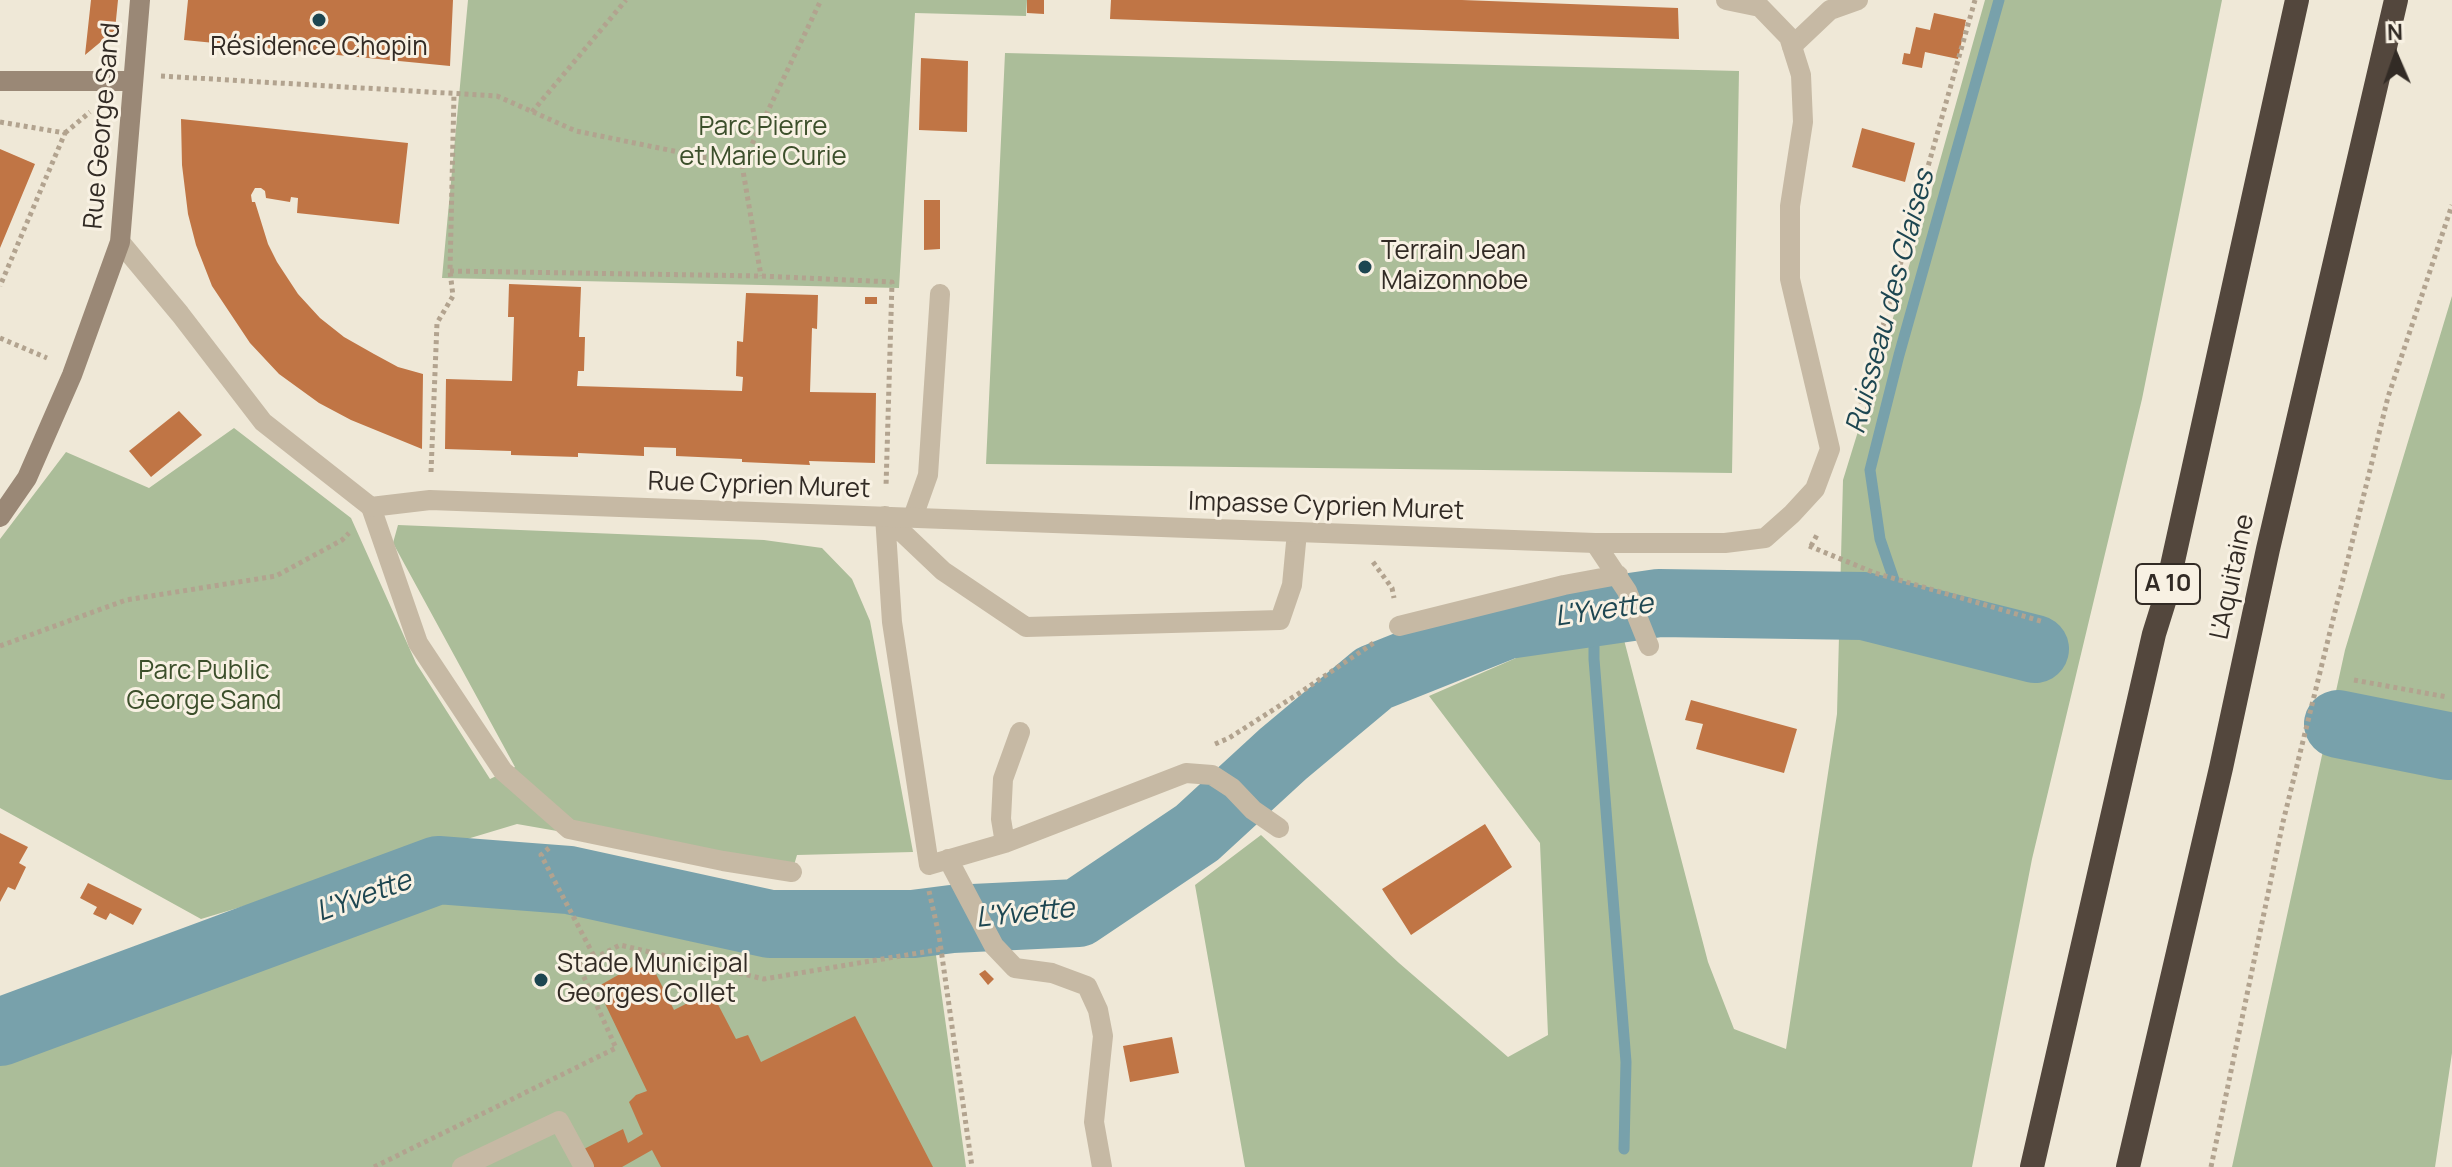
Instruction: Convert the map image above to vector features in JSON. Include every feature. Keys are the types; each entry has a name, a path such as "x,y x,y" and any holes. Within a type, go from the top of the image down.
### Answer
{"highway":[{"name":"A 10","path":"2032,1167 2154,634 2164,602 2297,0"},
{"name":"L'Aquitaine","path":"2128,1167 2396,0"}],"street":[{"name":"Rue George Sand","path":"0,517 27,478 72,375 120,242 140,0"},
{"path":"1726,0 1760,7 1789,37 1801,75 1803,122 1790,206 1790,279 1830,449"},
{"path":"1792,46 1830,10 1858,0"},
{"path":"0,81 132,81"},
{"path":"120,242 263,422 371,507 418,643 503,771 569,829 792,872"},
{"path":"913,517 928,475 940,294"},
{"name":"Impasse Cyprien Muret","path":"885,516 1595,543 1725,543 1765,538 1792,514 1815,489 1830,449"},
{"name":"Rue Cyprien Muret","path":"371,507 430,500 885,516 892,622 929,865 948,859"},
{"path":"885,516 943,571 1026,627 1280,620 1292,585 1297,532"},
{"path":"1595,543 1623,584 1646,640"},
{"path":"1399,626 1564,585 1623,584"},
{"path":"1005,843 1001,819 1003,779 1020,732"},
{"path":"1102,1167 1094,1122 1103,1036 1093,998 1087,986 1052,973 1015,968 994,946 948,859 1005,843 1186,773 1212,775 1279,828"},
{"path":"462,1167 559,1121 584,1167"}],"path":[{"path":"532,112 626,0"},
{"path":"761,276 742,165 821,0"},
{"path":"1830,449 1859,411 1975,0"},
{"path":"132,81 157,75 497,96 576,131 742,165"},
{"path":"430,500 437,323 453,296 450,271 454,94"},
{"path":"0,122 65,133 0,286"},
{"path":"2211,1167 2283,822 2388,397 2452,205"},
{"path":"450,271 761,276 892,282 885,516"},
{"path":"0,338 45,358 72,375"},
{"path":"0,646 126,600 276,576 342,540 371,507"},
{"path":"1811,546 1818,532"},
{"path":"1207,748 1275,709 1399,626 1392,588 1353,534"},
{"path":"1875,573 2044,622"},
{"path":"2354,680 2447,697"},
{"path":"548,870 595,958"},
{"path":"928,889 942,949 972,1167"},
{"path":"374,1167 616,1048 579,966 620,945 764,979 942,949"}],"green space":[{"name":"Parc Pierre et Marie Curie","path":"468,0 1027,0 1026,16 915,13 899,288 442,278"},
{"path":"1985,0 2222,0 2142,399 2032,859 1972,1167 1245,1167 1195,885 1261,835 1399,963 1508,1057 1548,1035 1540,843 1429,696 1532,651 1623,636 1708,962 1734,1029 1786,1049 1837,714 1843,480 1925,214"},
{"name":"Terrain Jean Maizonnobe","path":"1005,53 1739,71 1732,473 986,464"},
{"path":"2452,296 2452,1053 2435,1167 2232,1167 2345,650"},
{"name":"Parc Public George Sand","path":"234,428 351,518 416,663 490,779 515,767 393,543 398,525 764,540 822,548 852,579 870,621 913,852 797,855 792,872 517,824 201,919 0,808 0,539 66,452 149,488"},
{"name":"Stade Municipal Georges Collet","path":"438,870 569,880 770,924 932,927 966,1167 0,1167 0,1032"}],"building":[{"path":"91,0 118,0 115,30 85,55"},
{"name":"Résidence Chopin","path":"188,0 453,0 450,66 184,40"},
{"path":"1027,0 1044,0 1044,14 1027,13"},
{"path":"1111,0 1462,0 1678,8 1679,39 1110,19"},
{"path":"1934,13 1966,20 1958,59 1925,52 1922,68 1902,64 1904,53 1910,54 1916,27 1930,30"},
{"path":"921,58 968,61 967,132 919,130"},
{"path":"181,119 408,143 399,224 297,213 298,198 291,197 290,202 266,198 261,188 255,188 251,195 277,262 298,294 320,318 344,337 374,354 398,367 423,374 422,449 351,420 319,403 279,374 250,343 212,286 196,245 188,214 182,165"},
{"path":"1862,128 1915,143 1905,182 1852,167"},
{"path":"0,149 35,164 0,248"},
{"path":"924,200 940,200 940,249 924,250"},
{"path":"509,284 581,287 579,337 585,337 584,371 578,371 577,386 742,391 743,377 736,376 737,341 743,342 746,293 818,295 817,329 812,328 810,392 876,393 875,463 809,461 810,465 742,462 742,459 676,456 676,448 644,447 644,456 578,453 578,457 445,449 446,379 512,381 514,317 508,317"},
{"path":"865,297 877,297 877,304 865,304"},
{"path":"179,411 202,435 151,477 129,451"},
{"path":"1691,700 1797,729 1784,773 1696,749 1703,724 1685,720"},
{"path":"1485,824 1512,867 1411,935 1382,889"},
{"path":"0,833 28,847 19,863 26,867 15,890 8,887 0,902"},
{"path":"88,883 142,909 133,925 110,913 106,920 93,914 97,907 80,898"},
{"path":"634,966 639,973 652,966 674,1010 711,991 736,1039 748,1035 761,1062 855,1016 933,1167 661,1167 652,1150 622,1167 594,1167 584,1149 623,1129 628,1143 643,1134 629,1102 647,1091 597,987"},
{"path":"985,970 994,979 988,985 979,974"},
{"path":"1172,1037 1179,1073 1130,1082 1123,1046"}],"waterway":[{"name":"Ruisseau des Glaises","path":"1907,618 1880,539 1870,470 1899,355 1999,0"},
{"name":"L'Yvette","path":"0,1032 438,870 569,880 770,924 913,924 1078,913 1197,833 1283,754 1374,678 1507,625 1659,603 1864,606 2035,649"},
{"path":"1594,612 1594,659 1626,1062 1624,1149"},
{"name":"L'Yvette","path":"2338,724 2448,746"}],"place":[{"name":"Résidence Chopin","path":"319,20"},
{"name":"Terrain Jean Maizonnobe","path":"1365,267"},
{"name":"Stade Municipal Georges Collet","path":"541,980"}]}
